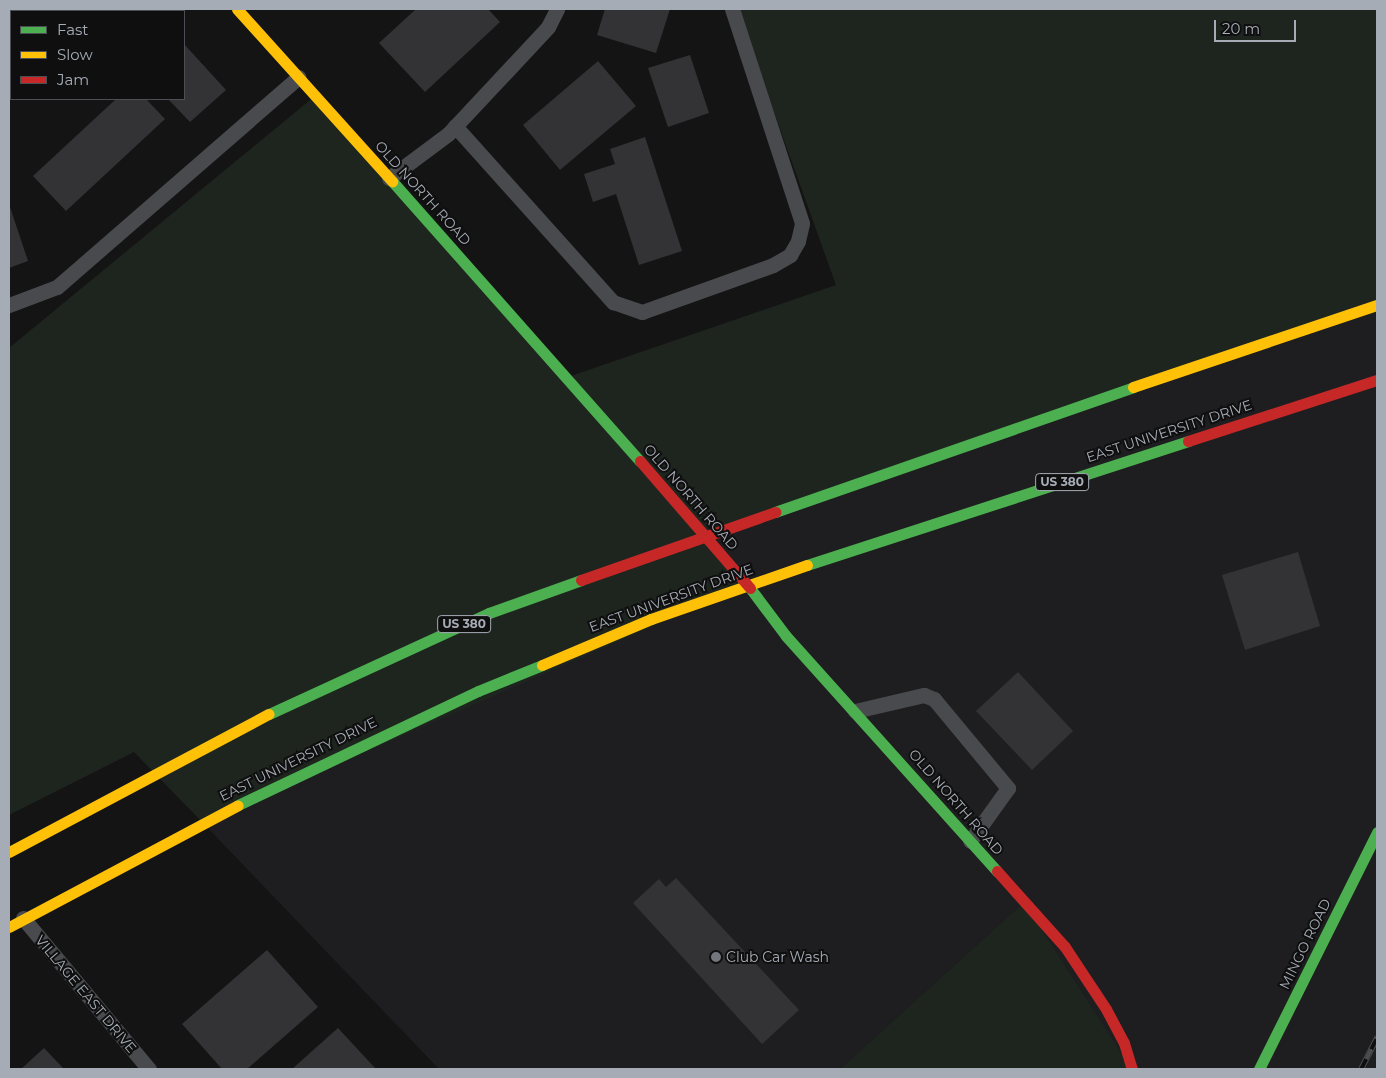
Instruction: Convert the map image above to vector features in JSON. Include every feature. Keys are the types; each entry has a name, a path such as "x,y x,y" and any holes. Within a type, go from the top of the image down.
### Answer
{"main road":[{"name":"OLD NORTH ROAD","path":"237,9 568,377 747,585 786,636 1065,947 1106,1009 1124,1043 1132,1069"},
{"name":"US 380","path":"9,852 216,740 341,679 489,613 703,535 1377,305"},
{"name":"EAST UNIVERSITY DRIVE","path":"9,927 279,783 478,691 651,619 747,585 1377,380"},
{"name":"MINGO ROAD","path":"1259,1069 1377,832"},
{"path":"1106,1009 1140,1054"}],"lane":[{"path":"389,178 455,126 548,28 557,9"},
{"path":"455,126 613,302 642,312 773,265 790,256 798,241 802,223 732,9"},
{"path":"9,305 57,287 299,77"},
{"path":"855,711 924,695 934,699 1008,788 970,841"},
{"name":"VILLAGE EAST DRIVE","path":"23,918 149,1069"}],"shaded area":[{"path":"737,9 1377,9 1377,305 704,535 747,585 203,823 134,752 9,815 9,348 315,96 568,377 836,285"},
{"path":"1377,305 1377,1069 1132,1069 1024,902 840,1069 439,1069 203,823 703,535"},
{"path":"1024,902 1132,1069 840,1069"}],"building":[{"path":"55,9 56,10 32,10"},
{"path":"85,9 152,10 86,10"},
{"path":"416,9 488,9 500,22 425,92 379,43"},
{"path":"605,9 670,9 656,53 597,35"},
{"path":"10,30 9,97 9,31"},
{"path":"185,45 226,90 190,122 169,100 185,100"},
{"path":"690,55 709,113 668,127 648,68"},
{"path":"598,61 636,106 560,170 523,125"},
{"path":"115,100 147,100 165,119 66,211 33,176"},
{"path":"645,137 682,251 639,265 616,194 593,202 584,174 615,164 610,149"},
{"path":"9,204 28,261 9,268"},
{"path":"1298,552 1320,626 1245,650 1222,575"},
{"path":"1018,672 1073,731 1032,770 976,711"},
{"name":"Club Car Wash","path":"676,878 799,1010 762,1044 633,903 659,879 666,887"},
{"path":"267,950 318,1007 247,1069 222,1069 182,1024"},
{"path":"338,1028 376,1069 292,1069"},
{"path":"44,1048 64,1069 21,1069"}],"railway":[{"path":"1361,1069 1377,1037"}],"traffic: fast":[{"path":"392,181 640,461"},
{"path":"775,512 1133,387"},
{"path":"807,565 1188,441"},
{"path":"269,714 489,613 581,580"},
{"path":"750,588 786,636 997,871"},
{"path":"238,805 478,691 542,665"},
{"path":"1259,1069 1377,832"}],"traffic: slow":[{"path":"237,9 392,181"},
{"path":"1133,387 1377,305"},
{"path":"542,665 651,619 807,565"},
{"path":"9,852 269,714"},
{"path":"9,927 238,805"}],"traffic: jam":[{"path":"1188,441 1377,380"},
{"path":"640,461 750,588"},
{"path":"581,580 775,512"},
{"path":"997,871 1065,947 1106,1009 1124,1043 1132,1069"}],"place":[{"name":"Club Car Wash","path":"716,957"}]}
